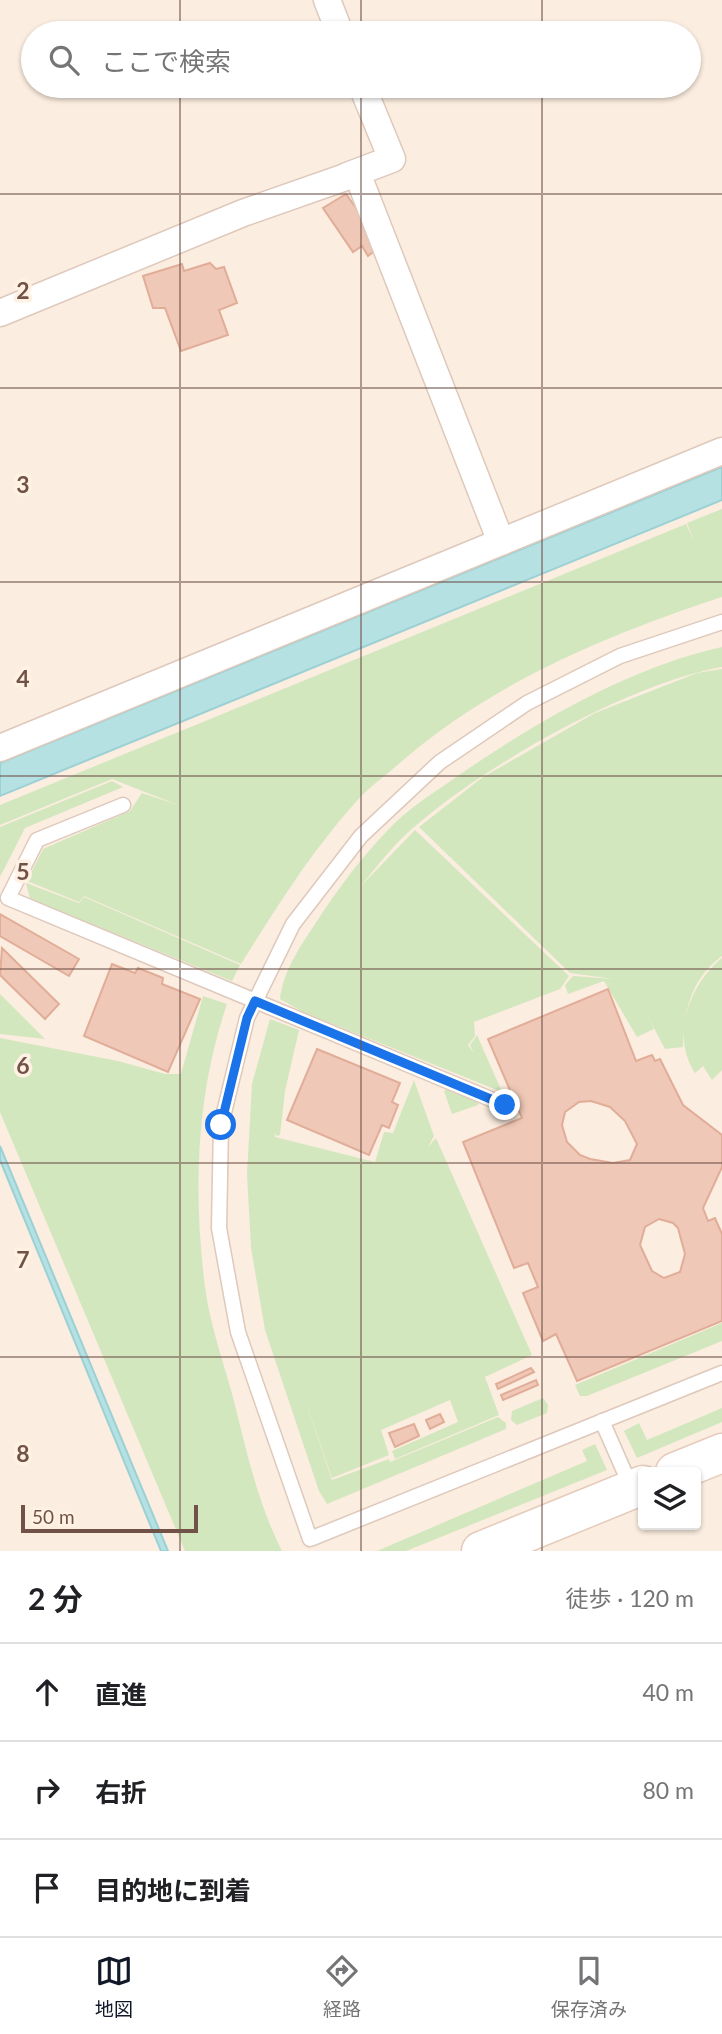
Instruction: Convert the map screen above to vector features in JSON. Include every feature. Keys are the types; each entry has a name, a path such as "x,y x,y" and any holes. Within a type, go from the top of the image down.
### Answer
{"street":[{"path":"327,0 335,21"},
{"path":"0,313 243,213 392,159 367,98"},
{"path":"346,176 357,173 501,542"},
{"path":"0,748 722,451"},
{"path":"688,1467 722,1453"},
{"path":"481,1551 533,1541 637,1488"}],"lane":[{"path":"722,622 620,656 527,703 440,762 361,836 293,924 247,1018 221,1125 219,1228 238,1332 310,1539 722,1373"},
{"path":"123,804 37,840 8,898 505,1105"},
{"path":"603,1421 637,1488"}],"green space":[{"path":"722,509 722,597 634,628 549,666 468,711 430,738 359,798 295,881 241,964 84,896 79,902 27,881 43,849 130,811 142,793 178,805 112,779 0,825 0,805 686,524 694,541 687,523"},
{"path":"722,647 722,667 684,676 641,691 597,711 509,759 468,785 402,838 360,887 415,830 569,976 560,989 474,1022 475,1036 468,1045 474,1053 470,1045 477,1035 502,1092 303,1012 280,999 285,977 295,957 327,906 369,851 411,809 516,738 583,700 652,668"},
{"path":"722,669 722,956 703,975 691,996 685,1020 683,1047 665,1049 646,1013 654,1029 637,1037 604,981 568,994 565,985 573,976 614,979 570,973 419,827 483,777 595,713 697,673"},
{"path":"112,781 123,787 25,828 0,877 0,827"},
{"path":"26,883 79,903 84,897 240,965 232,981 30,899"},
{"path":"722,958 722,1070 712,1080 703,1066 695,1073 684,1043 684,1027 693,996 701,982"},
{"path":"0,994 45,1039 0,1034"},
{"path":"203,996 227,1004 209,1073 200,1144 199,1215 207,1302 254,1480 282,1551 185,1551 0,1112 0,1038 118,1061 165,1074 181,1074"},
{"path":"270,1019 299,1030 285,1091 280,1135 276,1136 275,1132 275,1137 375,1162 384,1132 393,1133 414,1080 434,1136 428,1147 436,1138 532,1355 485,1377 499,1415 395,1459 392,1451 458,1422 450,1400 381,1430 389,1455 332,1478 301,1387 332,1480 389,1459 390,1462 498,1417 506,1423 506,1429 327,1504 319,1491 265,1330 251,1248 247,1174 252,1084"},
{"path":"449,1088 479,1098 478,1105 452,1114 444,1091"},
{"path":"722,1323 722,1341 587,1396 580,1396 575,1385"},
{"path":"543,1398 548,1405 547,1413 517,1425 511,1420 512,1411"},
{"path":"722,1408 722,1422 637,1458 624,1431 639,1423 647,1440"},
{"path":"595,1444 607,1470 406,1551 377,1551 587,1461 582,1450"}],"water":[{"path":"722,467 722,500 0,796 0,763"},
{"path":"0,1146 168,1551 161,1551 0,1160"}],"building":[{"path":"346,194 382,245 368,256 362,246 353,252 323,208"},
{"path":"210,263 216,269 224,267 237,303 219,310 228,335 181,351 165,308 153,308 143,276 182,264 184,271"},
{"path":"0,914 79,959 69,976 0,936"},
{"path":"2,948 59,1004 45,1019 0,975"},
{"path":"112,964 135,973 138,968 163,978 162,984 200,999 168,1072 84,1036"},
{"path":"608,989 636,1061 652,1055 655,1061 660,1059 683,1105 722,1135 722,1167 703,1208 708,1221 715,1218 722,1234 722,1321 577,1381 556,1334 543,1341 523,1293 538,1287 528,1263 514,1268 463,1142 522,1118 488,1039","holes":["591,1101 610,1107 625,1121 637,1144 630,1160 613,1163 590,1159 580,1155 567,1142 562,1125 565,1112 579,1102","659,1219 673,1223 678,1228 685,1254 680,1272 664,1278 652,1271 640,1245 645,1227"]},
{"path":"317,1049 400,1083 392,1102 398,1105 389,1128 382,1125 369,1155 287,1120"},
{"path":"531,1368 534,1372 498,1389 496,1384"},
{"path":"536,1380 538,1385 503,1400 501,1395"},
{"path":"440,1414 444,1422 430,1429 426,1420"},
{"path":"414,1424 419,1436 395,1447 389,1433"}],"route":[{"path":"221,1125 247,1018 255,1001 505,1105"}]}
